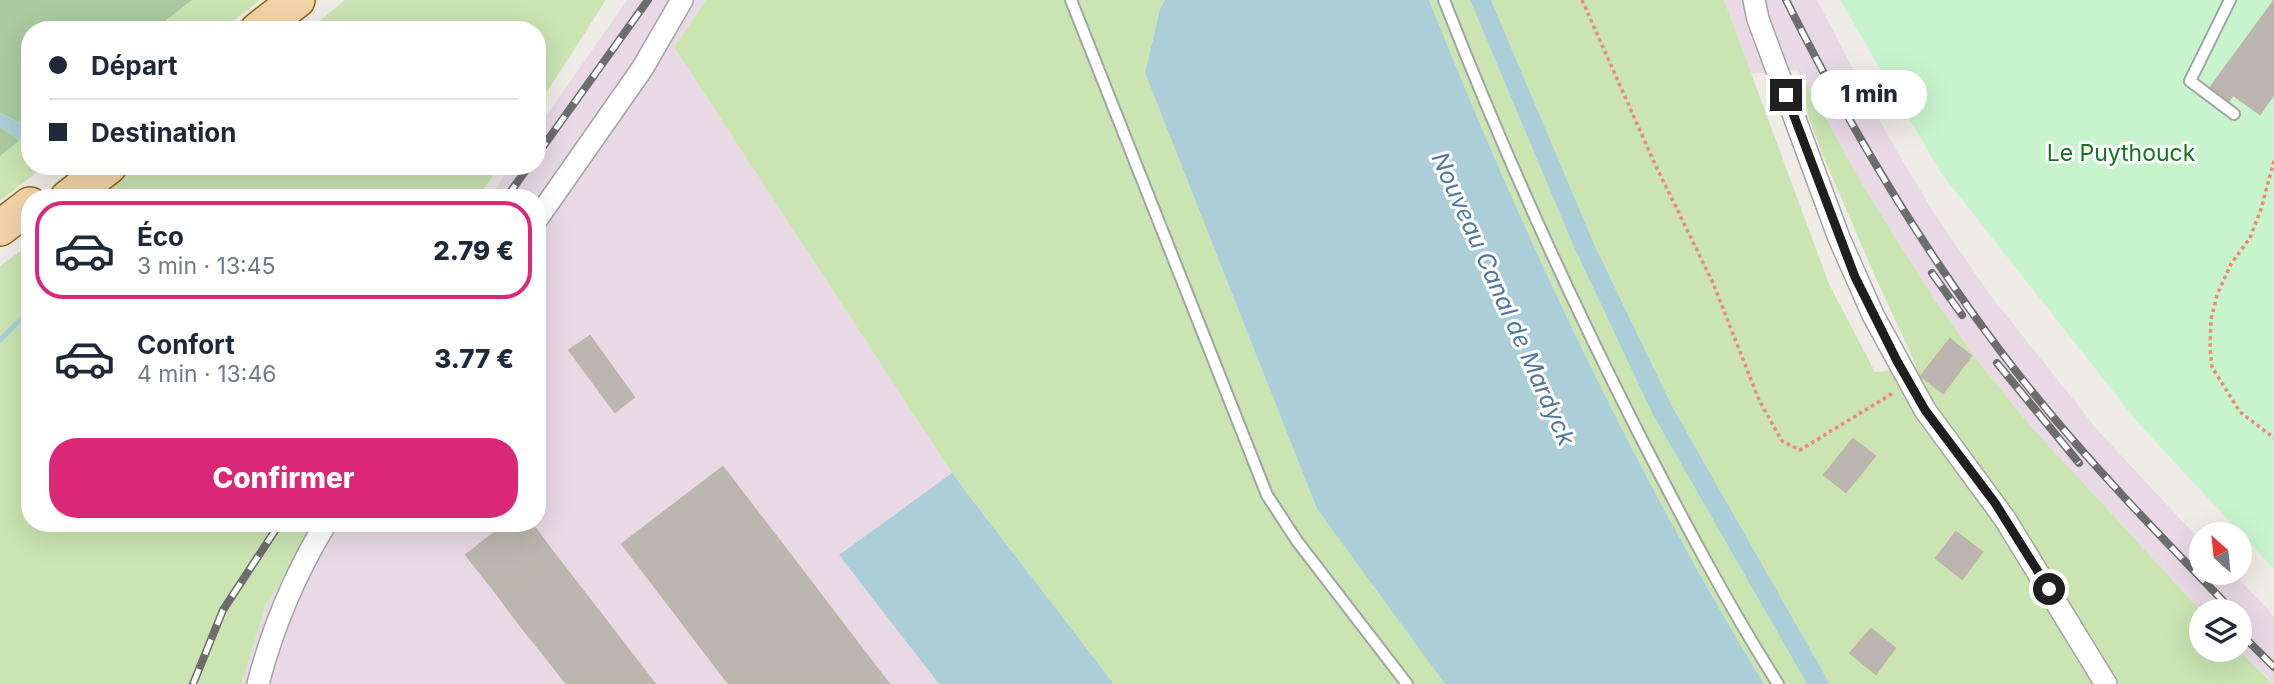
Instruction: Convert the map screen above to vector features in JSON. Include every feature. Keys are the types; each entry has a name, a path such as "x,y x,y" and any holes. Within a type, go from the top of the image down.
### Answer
{"main road":[{"path":"270,21 297,0"},
{"path":"298,21 325,0"},
{"path":"52,189 69,175"},
{"path":"80,189 97,175"},
{"path":"0,228 21,212"},
{"path":"0,248 21,233"}],"street":[{"path":"546,206 642,69 682,0"},
{"path":"1754,0 1758,19 1849,264 1909,383 1933,421 2005,519 2106,684"},
{"path":"258,684 284,604 321,532"}],"lane":[{"path":"1072,0 1267,495 1297,541 1407,684"},
{"path":"1444,0 1524,192 1582,319 1683,518 1778,684"},
{"path":"2230,0 2190,80 2234,114"}],"path":[{"path":"1582,0 1654,162 1713,283 1759,401 1782,441 1800,450 1909,383"},
{"path":"2274,160 2262,209 2250,238 2231,264 2217,295 2211,319 2210,348 2213,367 2240,412 2274,438"}],"shaded area":[{"path":"627,0 706,0 674,47 952,473 839,555 939,684 242,684 265,607 311,532 546,532 546,189 495,189 505,175 546,175 546,116"},
{"path":"1724,0 1817,0 1889,138 1934,213 1990,295 2100,433 2189,528 2189,585 2244,585 2274,616 2274,684 2251,662 2252,599 2190,599 2028,423 1980,364 1936,302 1865,189 1799,70 1751,74"}],"green space":[{"path":"0,0 192,0 165,21 21,21 21,123 0,113"},
{"path":"192,0 260,0 233,21 165,21"},
{"path":"345,0 606,0 546,93 546,21 319,21"},
{"path":"706,0 1165,0 1160,9 1145,73 1317,509 1445,684 1114,684 952,473 674,47"},
{"path":"1429,0 1470,0 1573,245 1652,413 1807,684 1764,684 1669,519 1582,349 1542,263 1502,176"},
{"path":"1491,0 1724,0 1829,284 1875,372 1917,367 1821,151 1808,114 1799,70 1865,189 1936,302 1980,364 2028,423 2190,599 2189,662 2251,662 2273,684 1830,684 1672,406 1595,246"},
{"name":"Le Puythouck","path":"1840,0 2274,0 2274,569 2252,545 2252,522 2230,522 2138,423 1941,173"},
{"path":"0,127 20,140 0,156"},
{"path":"20,140 21,175 33,175 0,201 0,156"},
{"path":"123,175 493,175 484,189 104,189"},
{"path":"21,251 21,532 311,532 265,607 242,684 0,684 0,266"}],"water":[{"name":"Nouveau Canal de Mardyck","path":"1165,0 1429,0 1502,176 1582,349 1669,519 1764,684 1445,684 1317,509 1145,73 1160,9"},
{"path":"1470,0 1491,0 1595,246 1672,406 1830,684 1807,684 1652,413 1573,245"},
{"path":"0,113 21,123 21,139 20,140 0,127"},
{"path":"952,473 1114,684 939,684 839,555"}],"building":[{"path":"2273,2 2274,94 2260,114 2233,95 2228,102 2210,88"},
{"path":"590,336 634,397 615,412 569,350"},
{"path":"1950,339 1971,356 1943,393 1921,376"},
{"path":"1853,439 1875,456 1846,492 1824,475"},
{"path":"723,467 889,684 729,684 622,544"},
{"path":"495,532 538,532 553,552 497,594 466,555"},
{"path":"1956,532 1982,552 1962,579 1936,558"},
{"path":"553,552 655,684 567,684 516,620 497,594"},
{"path":"1871,629 1895,648 1876,674 1850,653"}],"waterway":[{"path":"0,340 21,319"}],"railway":[{"path":"546,142 648,0"},
{"path":"1786,0 1838,99 1894,196 1955,289 2022,379 2098,469 2221,599"},
{"path":"512,189 523,175"},
{"path":"1932,273 1962,315"},
{"path":"1997,363 2079,463"},
{"path":"193,684 223,610 274,532"},
{"path":"2252,645 2274,667"}],"route":[{"path":"1786,95 1855,277 1897,361 1925,410 1995,503 2049,589"}]}
